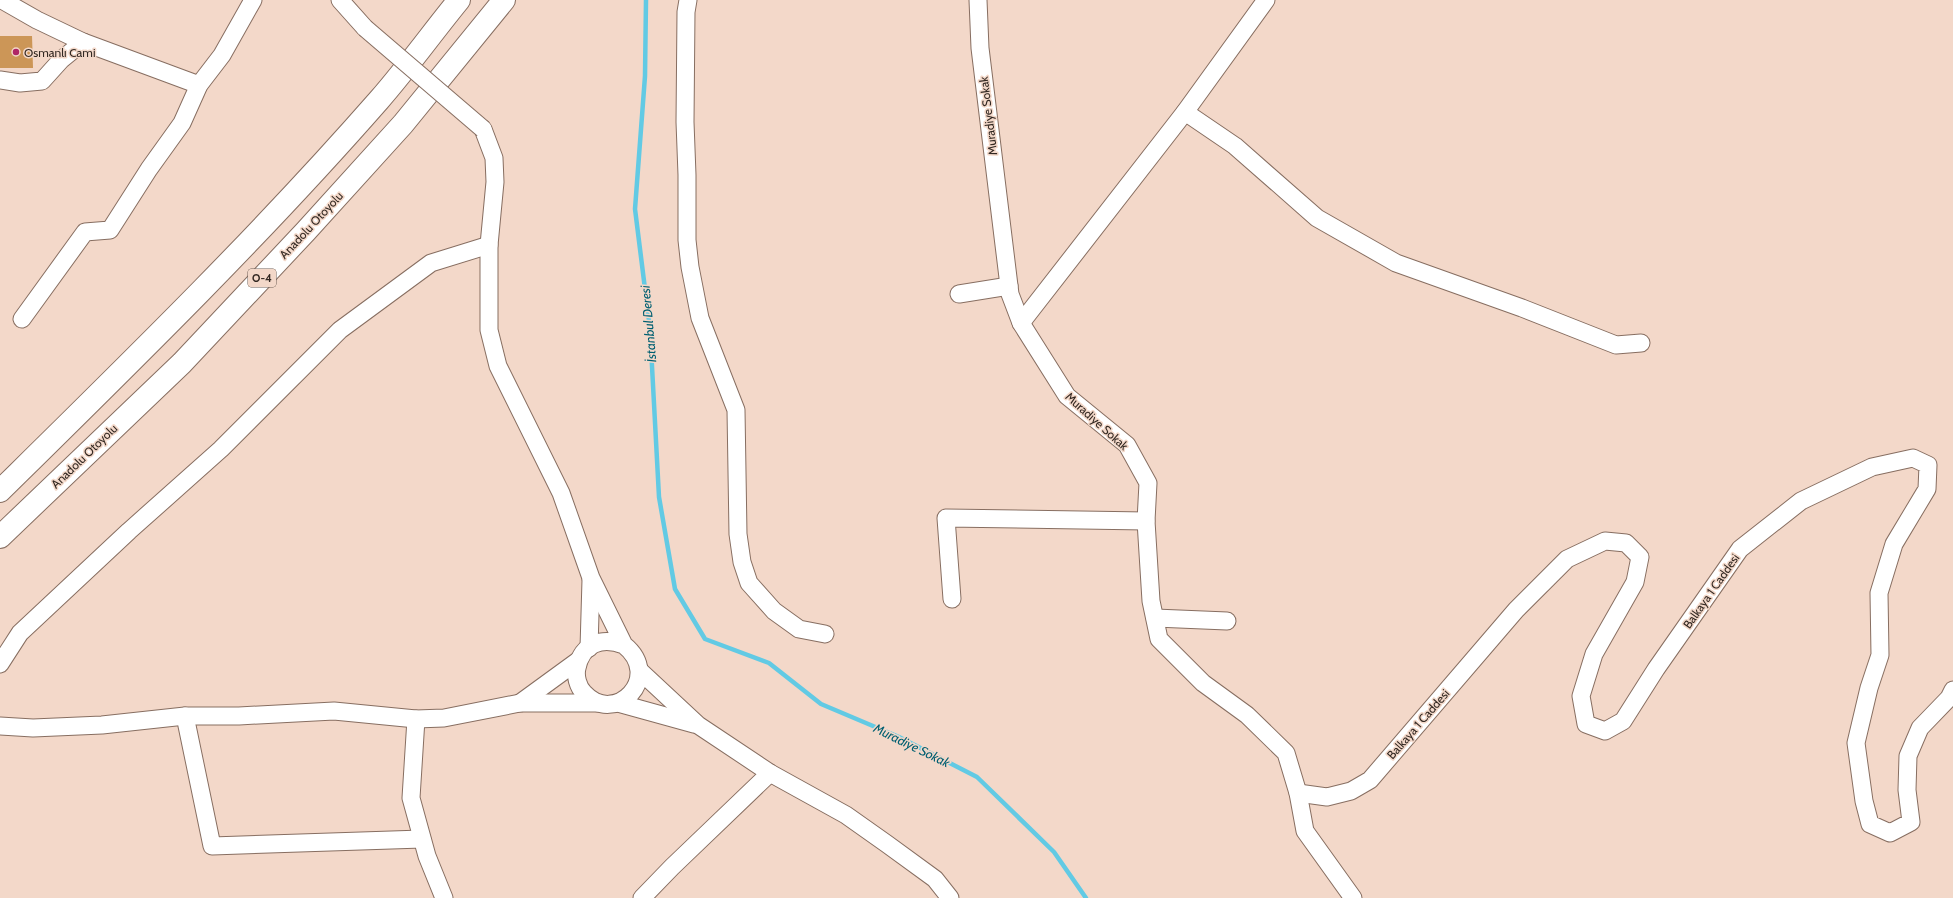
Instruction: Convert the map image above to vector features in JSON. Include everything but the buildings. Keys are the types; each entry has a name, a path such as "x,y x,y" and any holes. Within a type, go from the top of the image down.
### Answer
{"highway":[{"path":"0,491 149,344 285,205 380,99 459,0"},
{"name":"Anadolu Otoyolu","path":"0,537 182,363 295,243 403,124 504,0"}],"street":[{"path":"2,0 83,42 199,85"},
{"path":"22,319 85,232 110,230 148,169 182,123 199,85 222,55 253,0"},
{"path":"340,0 365,28 483,129 494,158 495,182 489,245 489,330 498,366 561,493 591,578 624,645"},
{"path":"688,0 686,12 685,122 687,240 690,268 700,318 736,410 738,534 742,562 749,583 774,611 799,629 825,634"},
{"name":"Muradiye Sokak","path":"978,0 980,48 1010,294 1021,323 1067,396 1127,445 1148,483 1146,521 1151,601 1159,639 1204,683 1247,715 1286,753 1298,793 1305,831 1353,898"},
{"path":"1021,323 1185,112 1266,0"},
{"path":"0,80 20,83 42,81 61,60 83,42"},
{"path":"1185,112 1235,146 1317,218 1396,263 1522,308 1616,344 1641,343"},
{"path":"0,664 20,633 129,530 221,449 340,330 431,263 489,245"},
{"path":"959,294 1009,286"},
{"name":"Balkaya 1 Caddesi","path":"1298,793 1327,797 1351,791 1370,780 1516,610 1567,560 1605,540 1626,543 1640,557 1635,582 1594,654 1582,696 1586,724 1605,731 1623,721 1656,669 1740,549 1801,501 1872,467 1913,458 1928,465 1927,489 1894,544 1879,593 1880,655 1869,688 1856,743 1864,802 1870,824 1890,833 1911,822 1908,790 1908,756 1920,728 1949,698 1953,690"},
{"path":"952,600 946,518 1146,521"},
{"path":"591,578 584,654 576,670 577,681 582,690 589,698 598,703"},
{"path":"1155,618 1227,621"},
{"path":"520,703 603,641 614,641 624,645 632,652 638,661 640,671 634,691 627,698 618,703"},
{"path":"640,671 698,725 770,773 846,815 935,879 950,898"},
{"path":"0,726 33,728 102,725 185,716 239,716 334,711 416,718 444,718 520,703 618,703 698,725"},
{"path":"185,716 212,846 422,839"},
{"path":"416,718 411,798 427,856 444,898"},
{"path":"642,898 672,867 770,773"}],"waterway":[{"name":"İstanbul Deresi","path":"646,0 645,76 635,209 650,329 659,497 675,589 705,639 769,663 821,704 899,737 977,777 1054,852 1086,898"}],"place":[{"name":"Osmanlı Cami","path":"16,52"}]}
